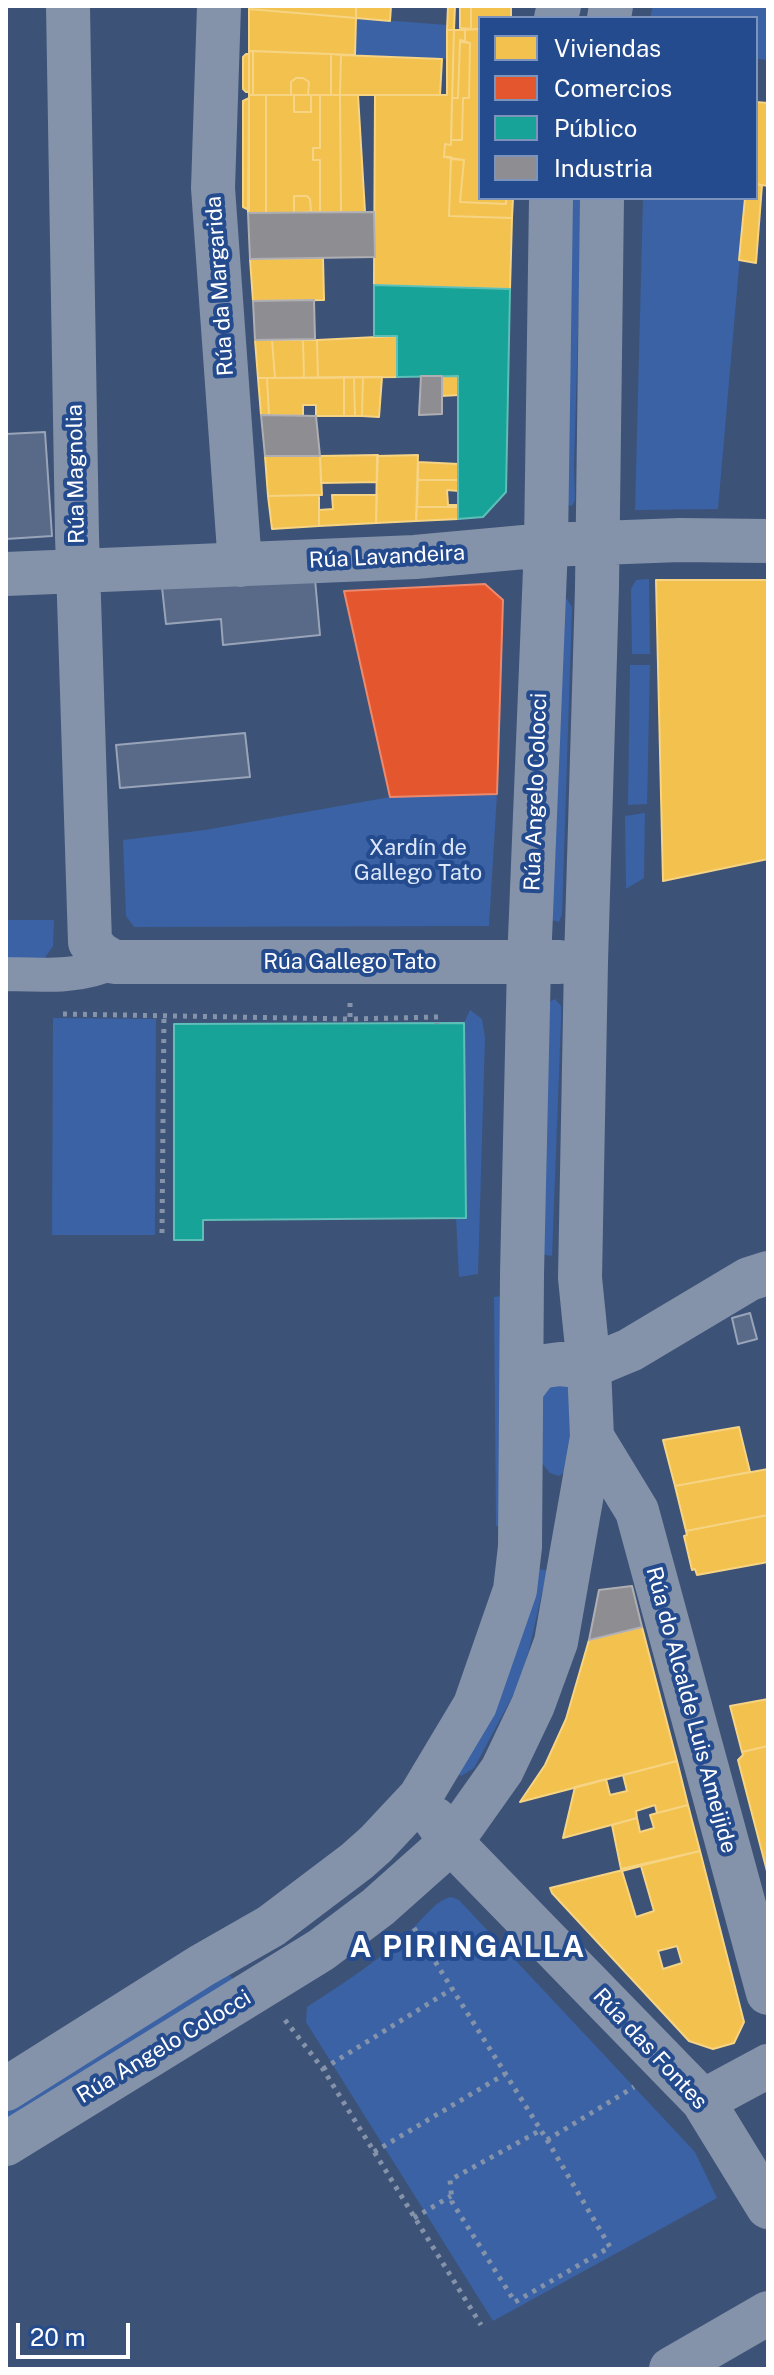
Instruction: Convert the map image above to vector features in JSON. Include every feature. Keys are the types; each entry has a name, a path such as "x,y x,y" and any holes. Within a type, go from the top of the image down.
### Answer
{"street":[{"name":"Rúa Magnolia","path":"68,6 79,572 102,952"},
{"name":"Rúa da Margarida","path":"219,6 213,188 240,565"},
{"name":"Rúa Angelo Colocci","path":"6,2089 294,1911 357,1861 420,1797 475,1705 515,1590 520,1547 529,963 546,545 551,200"},
{"name":"Rúa Angelo Colocci","path":"6,2144 321,1950 378,1907 451,1842 502,1770 533,1705 556,1642 592,1437 580,1278 598,543 602,200"},
{"name":"Rúa Lavandeira","path":"6,574 415,557 546,545 680,540 768,541"},
{"name":"Rúa Gallego Tato","path":"6,974 63,975 95,971 102,952 586,962"},
{"path":"523,1387 538,1367 560,1364 589,1367 630,1350 749,1279 768,1273"},
{"name":"Rúa do Alcalde Luis Ameijide","path":"592,1437 637,1511 768,1993"},
{"path":"520,1486 531,1495 552,1501 570,1499 584,1489"},
{"name":"Rúa das Fontes","path":"420,1797 451,1842 703,2101 768,2207"},
{"path":"294,1911 321,1950"},
{"path":"703,2101 768,2066"},
{"path":"671,2369 768,2313"}],"path":[{"path":"350,1003 350,1019"},
{"path":"56,1014 350,1019 438,1017 437,1024"},
{"path":"162,1233 164,1015"},
{"path":"410,1921 541,2130 610,2247 515,2302 452,2202 450,2180 541,2130"},
{"path":"323,2069 452,1989"},
{"path":"281,2016 323,2069 481,2325"},
{"path":"374,2152 505,2074"},
{"path":"547,2140 638,2085"},
{"path":"414,2218 451,2196"}],"green space":[{"path":"653,6 768,6 768,60 758,59 758,16 650,16"},
{"path":"356,18 447,25 447,59 355,55"},
{"path":"570,200 582,200 575,500 572,506 567,505"},
{"path":"643,200 745,200 718,509 635,510"},
{"path":"649,579 650,654 632,654 631,589 636,580"},
{"path":"567,599 572,607 562,914 559,922 552,920 561,600"},
{"path":"630,665 650,665 647,804 628,805"},
{"name":"Xardín de Gallego Tato","path":"497,794 489,926 134,927 126,916 123,840 205,830 390,797"},
{"path":"645,813 644,878 626,889 625,816"},
{"path":"6,920 54,920 53,946 44,959 6,964"},
{"path":"555,999 561,1006 561,1021 552,1256 539,1254 547,1003"},
{"path":"470,1010 482,1019 485,1038 478,1274 459,1277 456,1218 466,1217 464,1023"},
{"path":"53,1018 156,1019 155,1235 52,1235"},
{"path":"502,1296 502,1526 496,1526 494,1297"},
{"path":"548,1379 571,1383 570,1468 559,1476 550,1473 541,1462 539,1398"},
{"path":"532,1569 547,1570 517,1688 474,1768 461,1776 455,1771"},
{"path":"451,1897 459,1900 695,2152 717,2198 493,2321 306,2022 307,2007 378,1958 437,1904"},
{"path":"227,1973 233,1979 6,2122 6,2105"}],"building: Viviendas":[{"path":"249,6 356,6 356,18 249,9"},
{"path":"356,6 391,6 390,21 356,18"},
{"path":"448,6 455,6 454,30 447,30"},
{"path":"460,6 471,6 471,29 460,28"},
{"path":"471,6 511,6 511,16 478,16 478,29 460,30 471,29"},
{"path":"249,9 356,18 355,55 249,51"},
{"path":"478,29 478,200 506,200 506,204 460,202 464,160 444,157 445,144 451,145 451,140 462,140 463,98 469,98 470,43 460,40 465,41 465,30"},
{"path":"447,30 454,30 451,145 445,144 444,157 451,157 449,216 512,218 510,289 374,285 375,95 447,95"},
{"path":"454,30 465,30 465,41 460,40 458,98 452,98"},
{"path":"460,42 470,43 469,98 463,98 462,140 451,140 452,98 458,98"},
{"path":"249,51 253,51 253,95 249,95"},
{"path":"253,51 331,54 331,95 308,95 309,82 296,78 291,82 291,95 253,95"},
{"path":"249,54 249,92 243,89 243,57"},
{"path":"331,54 341,55 340,95 331,95"},
{"path":"341,55 442,59 440,95 340,95"},
{"path":"296,78 309,82 308,95 291,95 291,82"},
{"path":"249,95 266,95 266,213 248,213"},
{"path":"266,95 294,95 294,112 311,112 311,95 320,95 320,148 313,148 313,160 320,160 320,212 311,212 307,196 294,196 294,213 266,213"},
{"path":"294,95 311,95 311,112 294,112"},
{"path":"320,95 340,95 341,212 320,212 320,160 313,160 313,148 320,148"},
{"path":"340,95 358,95 365,212 341,212"},
{"path":"249,98 249,210 243,207 243,101"},
{"path":"758,102 768,103 768,186 758,184"},
{"path":"451,159 464,160 460,202 506,204 506,200 513,200 512,218 449,216"},
{"path":"758,184 762,185 756,263 739,260 745,200 758,200"},
{"path":"294,196 307,196 311,212 294,213"},
{"path":"323,258 324,300 253,301 250,259"},
{"path":"397,336 397,377 318,378 317,340"},
{"path":"255,340 272,340 275,378 258,378"},
{"path":"272,340 303,340 304,378 275,378"},
{"path":"303,340 317,340 318,378 304,378"},
{"path":"442,376 458,376 459,395 441,396"},
{"path":"344,377 344,416 316,416 316,405 303,405 303,416 269,415 267,378"},
{"path":"344,377 354,377 355,416 344,416"},
{"path":"354,377 363,377 362,416 355,416"},
{"path":"363,377 382,377 379,417 362,416"},
{"path":"258,378 267,378 269,415 261,415"},
{"path":"378,455 377,482 321,483 320,456"},
{"path":"418,455 416,521 376,523 377,456"},
{"path":"265,456 320,456 322,495 268,496"},
{"path":"418,462 459,464 459,480 418,480"},
{"path":"418,480 459,480 459,491 447,490 448,505 459,507 417,507"},
{"path":"319,495 319,526 272,529 268,496"},
{"path":"332,495 377,495 376,523 319,526 319,510 333,509"},
{"path":"417,507 459,507 458,519 416,521"},
{"path":"656,580 768,580 768,859 663,881"},
{"path":"739,1427 750,1472 675,1486 663,1440"},
{"path":"768,1469 768,1515 686,1531 675,1486"},
{"path":"768,1515 768,1562 697,1575 695,1569 692,1570 684,1536 687,1535 686,1531"},
{"path":"642,1627 677,1761 520,1802 545,1765 566,1719 589,1640"},
{"path":"768,1699 768,1746 742,1752 730,1706"},
{"path":"768,1746 768,1875 738,1760 742,1752"},
{"path":"677,1761 688,1805 657,1813 655,1805 636,1811 637,1818 563,1838 575,1787 606,1779 610,1795 627,1791 623,1775"},
{"path":"688,1805 700,1851 621,1869 612,1825 637,1818 640,1832 654,1828 650,1815"},
{"path":"700,1851 744,2022 734,2043 713,2049 689,2041 550,1888","holes":["641,1866 654,1911 636,1917 622,1871","677,1946 682,1963 663,1969 658,1951"]}],"building: Comercios":[{"path":"485,584 503,600 497,794 390,797 344,591"}],"building: Público":[{"path":"374,285 510,289 506,492 483,517 458,519 458,376 397,377 397,336 374,336"},
{"path":"464,1023 466,1218 203,1220 203,1240 174,1240 174,1024"}],"building: Industria":[{"path":"374,212 375,257 250,259 248,213"},
{"path":"314,300 315,339 255,340 253,301"},
{"path":"421,376 442,376 442,414 419,415"},
{"path":"261,415 316,416 320,456 265,456"},
{"path":"632,1586 642,1627 589,1640 599,1590"}],"building: Otros":[{"path":"45,432 52,536 6,539 6,434"},
{"path":"161,578 315,579 320,635 223,645 221,619 166,624"},
{"path":"245,733 250,777 120,788 116,745"},
{"path":"750,1313 757,1339 738,1344 732,1318"}],"district":[{"name":"A PIRINGALLA","path":"468,1948"}]}
